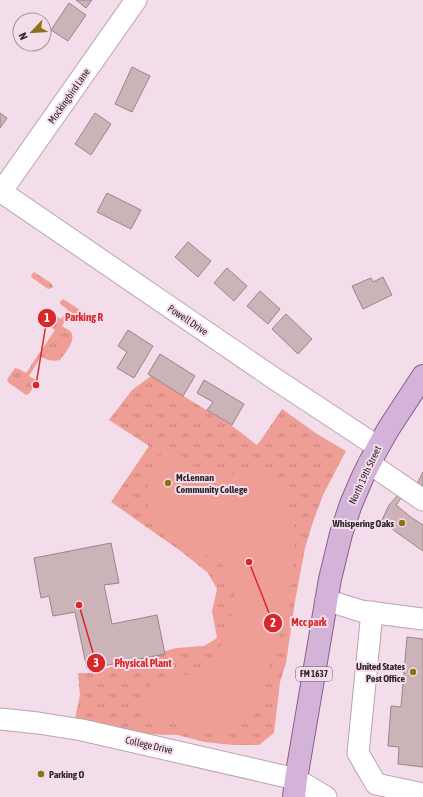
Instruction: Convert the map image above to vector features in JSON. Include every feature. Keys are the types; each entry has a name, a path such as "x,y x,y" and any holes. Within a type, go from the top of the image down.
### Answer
{"main road":[{"name":"North 19th Street","path":"295,788 326,600 341,534 351,504 374,455 389,428 423,376"}],"street":[{"name":"Mockingbird Lane","path":"1,192 136,0"},
{"name":"Powell Drive","path":"1,192 272,377 374,455 423,500"},
{"path":"326,600 361,611 423,620"},
{"path":"372,612 358,753 380,790 423,794"},
{"name":"College Drive","path":"0,719 82,730 326,797"}],"green space":[{"path":"34,272 51,283 53,286 52,288 48,289 31,277"},
{"path":"63,299 83,312 84,316 83,318 80,318 71,312 62,326 69,330 72,334 70,346 60,360 55,361 41,357 29,376 36,380 36,383 29,394 26,395 9,383 7,381 8,378 15,368 26,373 55,330 47,325 47,322 54,314 61,319 68,310 60,304"},
{"path":"151,376 231,425 257,445 282,409 317,434 346,451 323,495 305,548 295,601 286,663 280,682 274,733 259,745 233,745 204,742 178,735 144,734 74,723 80,695 78,673 93,673 176,648 204,646 217,638 212,611 217,589 208,573 182,552 111,502 149,446 109,420 132,390"},
{"path":"171,452 183,456 196,467 213,474 232,475 242,469 252,466 264,466 281,481 294,520 293,574 287,597 283,628 266,675 264,685 255,706 246,717 229,725 201,731 190,730 168,719 144,715 139,711 139,702 143,693 151,684 167,677 200,673 208,668 214,653 223,643 235,602 235,589 230,575 223,565 180,540 173,533 164,528 152,514 147,502 149,473 159,455"}],"building":[{"path":"76,0 92,0 86,8"},
{"path":"69,3 86,15 68,41 52,31"},
{"path":"132,67 150,76 132,112 115,104"},
{"path":"0,113 7,118 0,128"},
{"path":"95,113 111,124 91,155 75,144"},
{"path":"107,193 141,210 131,229 97,212"},
{"path":"188,242 211,261 198,277 175,257"},
{"path":"227,268 247,286 234,301 214,283"},
{"path":"383,277 392,295 363,309 352,286 371,278 373,282"},
{"path":"260,291 280,309 268,324 247,306"},
{"path":"286,314 312,339 298,354 272,329"},
{"path":"128,330 153,346 134,378 117,368 127,352 118,346"},
{"path":"160,354 195,376 183,396 148,374"},
{"path":"204,380 244,404 232,425 207,410 213,402 197,393"},
{"path":"423,472 423,488 417,484"},
{"name":"Whispering Oaks","path":"399,494 402,497 396,505 423,525 423,551 382,520 389,505"},
{"path":"111,543 119,583 104,585 112,624 157,615 165,654 87,669 75,612 53,616 49,596 41,598 34,558"},
{"name":"United States Post Office","path":"407,637 423,639 423,767 398,764 399,747 388,746 391,706 401,707"}],"place":[{"name":"Parking R","path":"36,385"},
{"name":"McLennan Community College","path":"168,483"},
{"name":"Whispering Oaks","path":"402,523"},
{"name":"Mcc park","path":"249,562"},
{"name":"Physical Plant","path":"79,605"},
{"name":"United States Post Office","path":"413,672"},
{"name":"Parking O","path":"41,774"}]}
